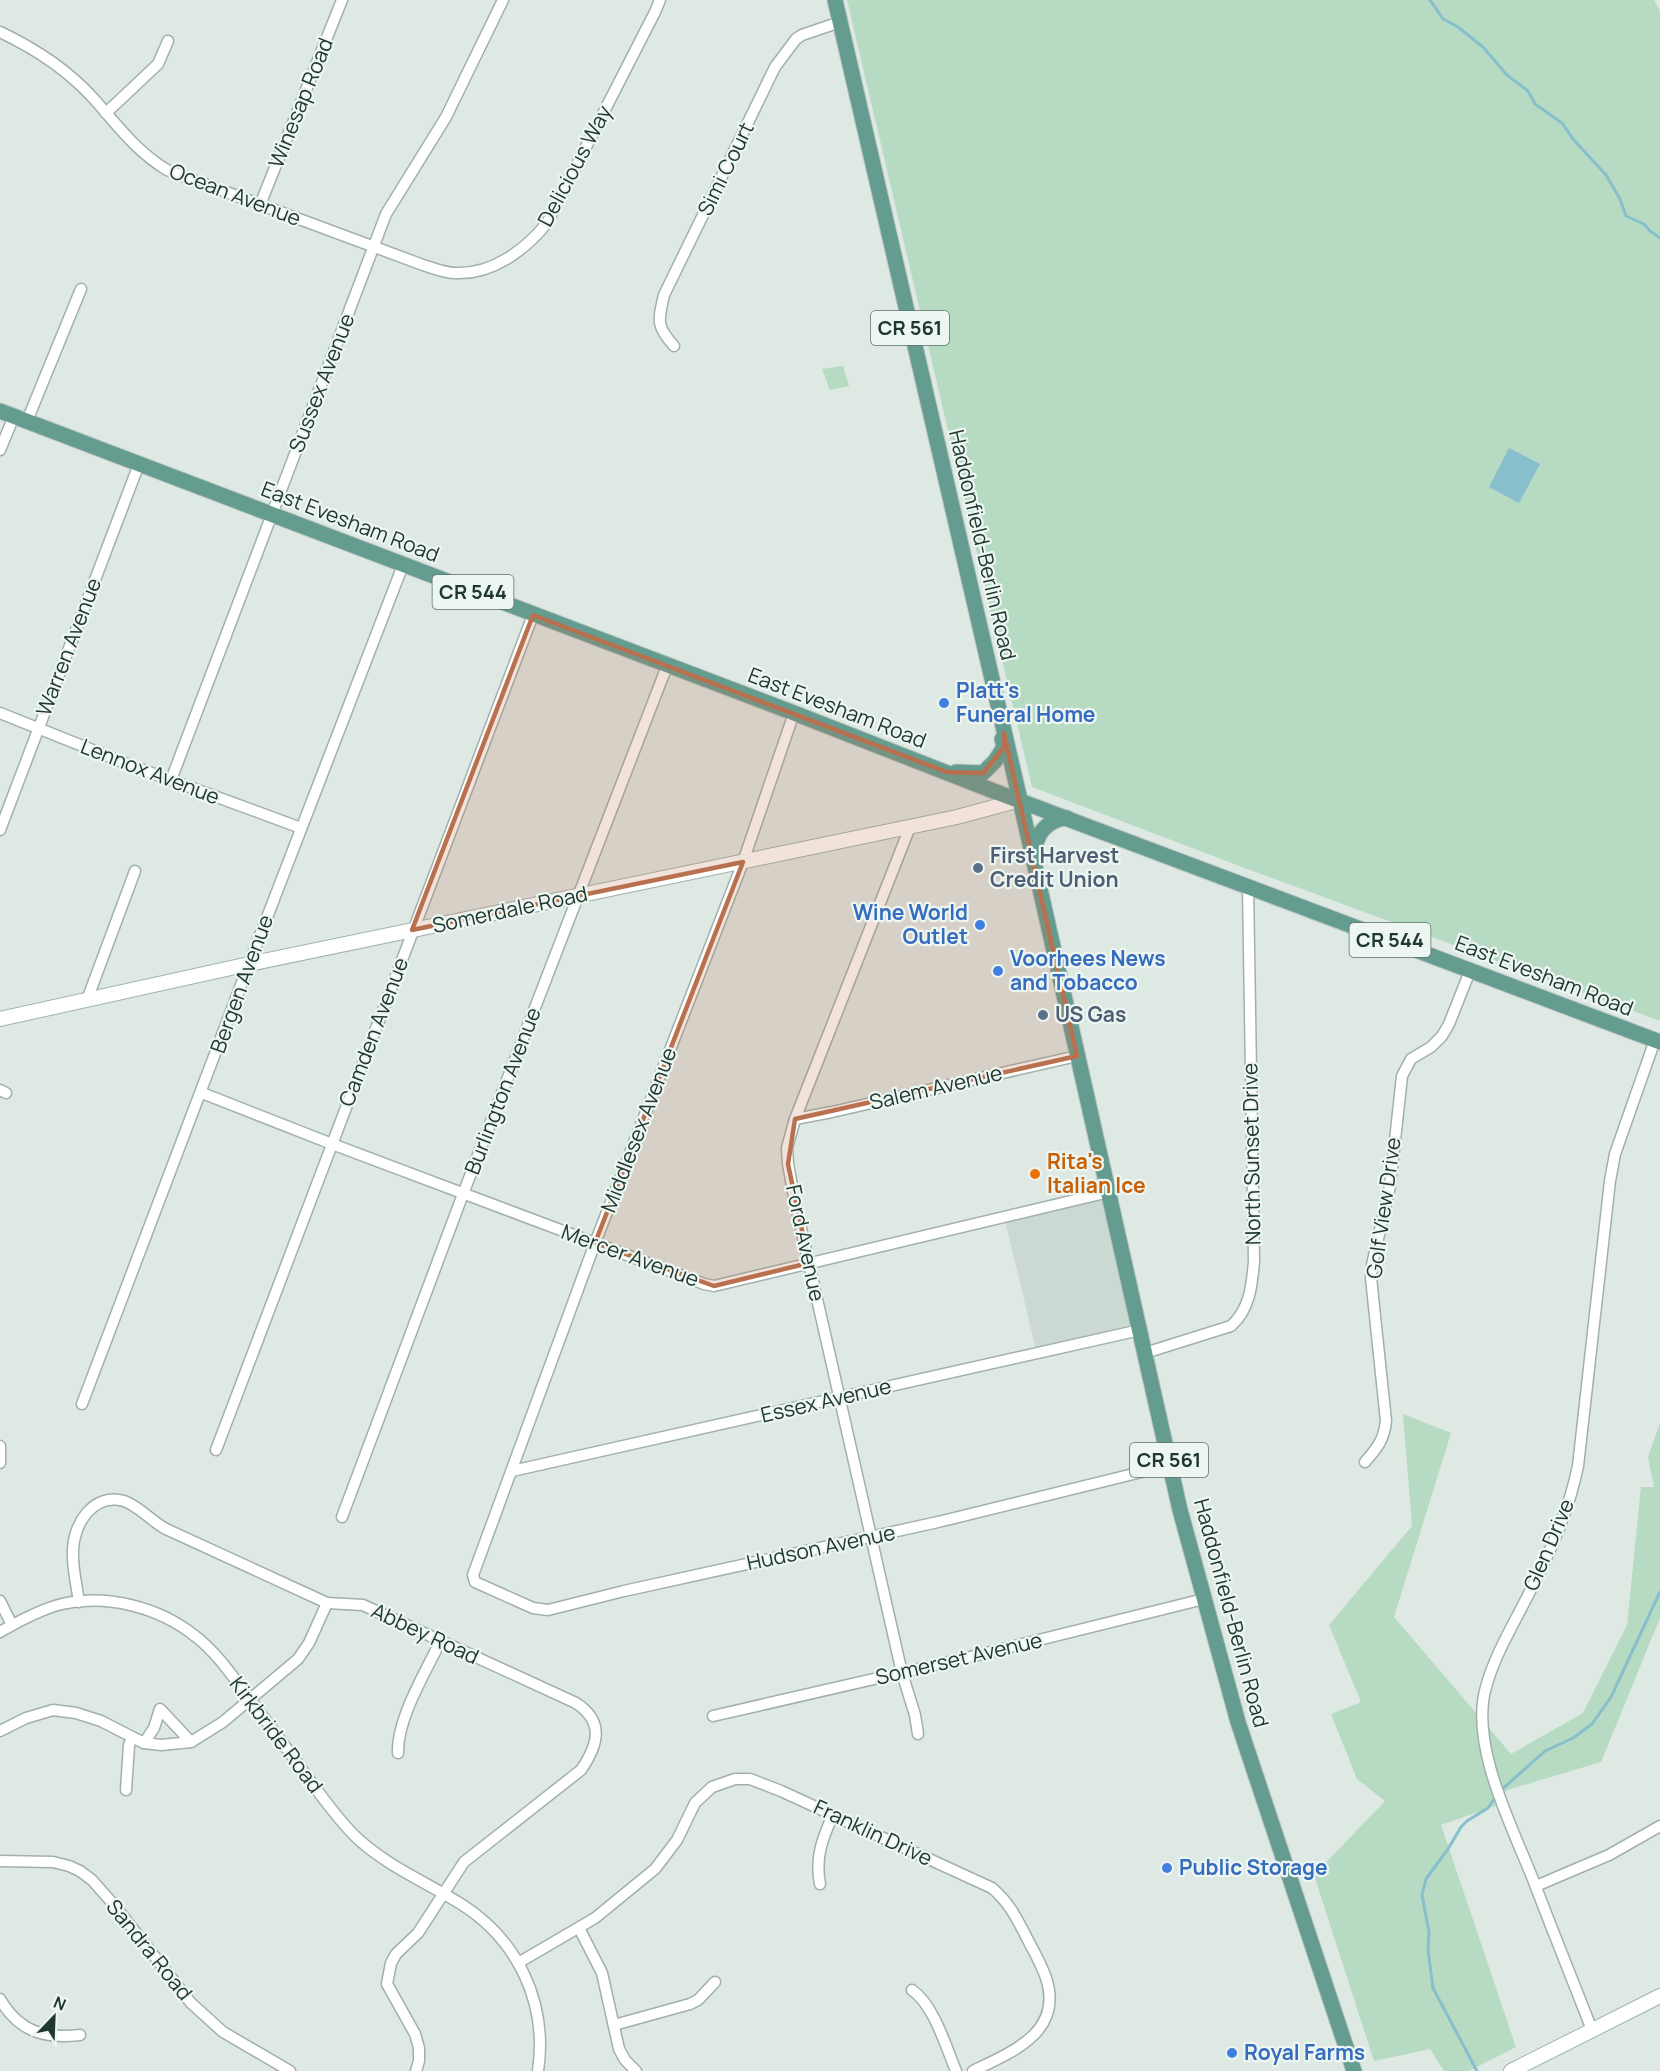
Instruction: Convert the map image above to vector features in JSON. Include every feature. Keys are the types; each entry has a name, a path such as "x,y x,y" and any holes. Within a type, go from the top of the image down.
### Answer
{"main road":[{"name":"Haddonfield-Berlin Road","path":"836,0 1034,859 1180,1510 1238,1722 1354,2071"},
{"name":"East Evesham Road","path":"14,416 1658,1041"},
{"path":"947,772 983,773 1004,747 1002,737 1004,733"},
{"name":"Somerdale Road","path":"0,1019 249,964 957,818 1020,800"},
{"path":"1034,859 1037,854 1035,847 1037,838 1042,830 1057,819 1067,818"},
{"path":"1510,2071 1660,1996"}],"street":[{"name":"Winesap Road","path":"260,205 342,0"},
{"name":"Sussex Avenue","path":"171,780 386,214 446,117 503,0"},
{"name":"Delicious Way","path":"374,247 452,273 469,273 492,266 512,256 533,240 557,206 660,0"},
{"name":"Simi Court","path":"674,346 662,332 660,323 664,295 775,68 796,39 840,22"},
{"name":"Ocean Avenue","path":"0,32 45,55 63,69 94,98 121,132 150,159 167,170 374,247"},
{"path":"106,113 158,64 168,41"},
{"path":"0,450 14,416 81,289"},
{"name":"Warren Avenue","path":"0,830 139,464"},
{"name":"Bergen Avenue","path":"82,1404 301,828 404,566"},
{"name":"Camden Avenue","path":"216,1450 533,615"},
{"name":"Burlington Avenue","path":"342,1517 463,1194 667,666"},
{"name":"Lennox Avenue","path":"0,713 301,828"},
{"name":"Middlesex Avenue","path":"475,1582 473,1575 595,1243 743,862 794,713"},
{"name":"Ford Avenue","path":"910,827 795,1119 787,1148 788,1164 808,1263 918,1734"},
{"path":"87,1000 135,871"},
{"name":"North Sunset Drive","path":"1145,1353 1231,1326 1240,1318 1252,1290 1254,1260 1248,886"},
{"name":"Golf View Drive","path":"1365,1462 1380,1445 1386,1421 1371,1278 1390,1186 1402,1076 1411,1059 1431,1047 1442,1036 1470,971"},
{"name":"Glen Drive","path":"1592,2030 1492,1775 1481,1725 1482,1706 1485,1689 1495,1661 1539,1574 1573,1489 1578,1466 1615,1154 1658,1041"},
{"name":"Salem Avenue","path":"795,1119 1077,1056"},
{"name":"Mercer Avenue","path":"202,1093 463,1194 714,1286 1109,1192"},
{"name":"Essex Avenue","path":"512,1471 1140,1330"},
{"path":"0,1446 0,1463"},
{"name":"Hudson Avenue","path":"475,1582 533,1608 548,1610 871,1537 1170,1465"},
{"name":"Abbey Road","path":"79,1602 72,1554 77,1530 84,1517 98,1503 120,1500 129,1503 155,1523 327,1603 363,1605 576,1703 590,1715 595,1725 596,1737 594,1749 581,1770 464,1862 418,1933 396,1954 388,1972 387,1984 415,2034 419,2048 416,2071"},
{"name":"Somerset Avenue","path":"713,1716 902,1673 1204,1599"},
{"name":"Kirkbride Road","path":"0,1632 50,1608 98,1600 133,1606 176,1623 195,1636 207,1647 250,1699 322,1797 356,1837 377,1854 479,1917 508,1946 529,1987 536,2010 540,2033 538,2071"},
{"path":"0,1602 12,1625"},
{"path":"0,1731 26,1718 53,1710 76,1713 101,1721 144,1743 161,1745 191,1742 223,1722 298,1659 309,1643 327,1603"},
{"path":"398,1753 402,1723 440,1642"},
{"path":"144,1743 154,1728 160,1709 191,1742"},
{"path":"126,1790 129,1745 132,1738"},
{"name":"Franklin Drive","path":"518,1963 595,1918 655,1869 677,1840 695,1803 712,1787 724,1781 742,1779 756,1781 992,1888 1005,1899 1046,1976 1049,1990 1047,2015 1034,2036 1022,2046 973,2071"},
{"path":"820,1884 818,1857 822,1839 833,1815"},
{"path":"1536,1886 1609,1856 1660,1826"},
{"name":"Sandra Road","path":"0,1861 53,1862 80,1871 92,1880 115,1906 191,2003 222,2032 290,2071"},
{"path":"579,1928 602,1973 618,2049 636,2071"},
{"path":"614,2025 690,2004 698,2000 714,1982"},
{"path":"912,1990 927,2006 956,2071"},
{"path":"0,1999 20,2024 34,2032 47,2036 80,2035"}],"highlighted area":[{"path":"533,615 947,772 983,773 1004,747 1004,733 1077,1056 795,1119 788,1164 809,1263 714,1286 595,1243 743,862 412,930"}],"shaded area":[{"path":"1109,1192 1140,1330 1037,1354 1004,1216"}],"green space":[{"path":"847,0 1654,0 1660,11 1660,1021 1032,787"},
{"path":"843,366 849,386 830,390 822,369"},
{"path":"1403,1414 1451,1433 1394,1617 1511,1754 1583,1713 1627,1625 1641,1487 1654,1487 1648,1457 1660,1423 1660,1618 1601,1762 1507,1790 1495,1806 1441,1825 1516,2047 1469,2071 1444,2071 1430,2049 1374,2061 1314,1875 1385,1801 1357,1779 1331,1714 1361,1702 1329,1625 1412,1526"}],"water":[{"path":"1509,448 1540,464 1519,503 1489,487"}],"waterway":[{"path":"1430,0 1443,19 1458,27 1483,47 1507,75 1528,91 1535,104 1562,123 1573,139 1606,175 1620,199 1626,216 1644,224 1660,238"},
{"path":"1500,1791 1545,1751 1573,1738 1592,1724 1611,1697 1660,1592"},
{"path":"1477,2071 1433,1988 1428,1950 1429,1932 1422,1895 1426,1879 1461,1827 1488,1808 1496,1796"}],"place":[{"name":"Platt's Funeral Home","path":"944,703"},
{"name":"First Harvest Credit Union","path":"978,868"},
{"name":"Wine World Outlet","path":"980,925"},
{"name":"Voorhees News and Tobacco","path":"998,971"},
{"name":"US Gas","path":"1043,1015"},
{"name":"Rita's Italian Ice","path":"1035,1174"},
{"name":"Public Storage","path":"1167,1868"},
{"name":"Royal Farms","path":"1232,2053"}]}
